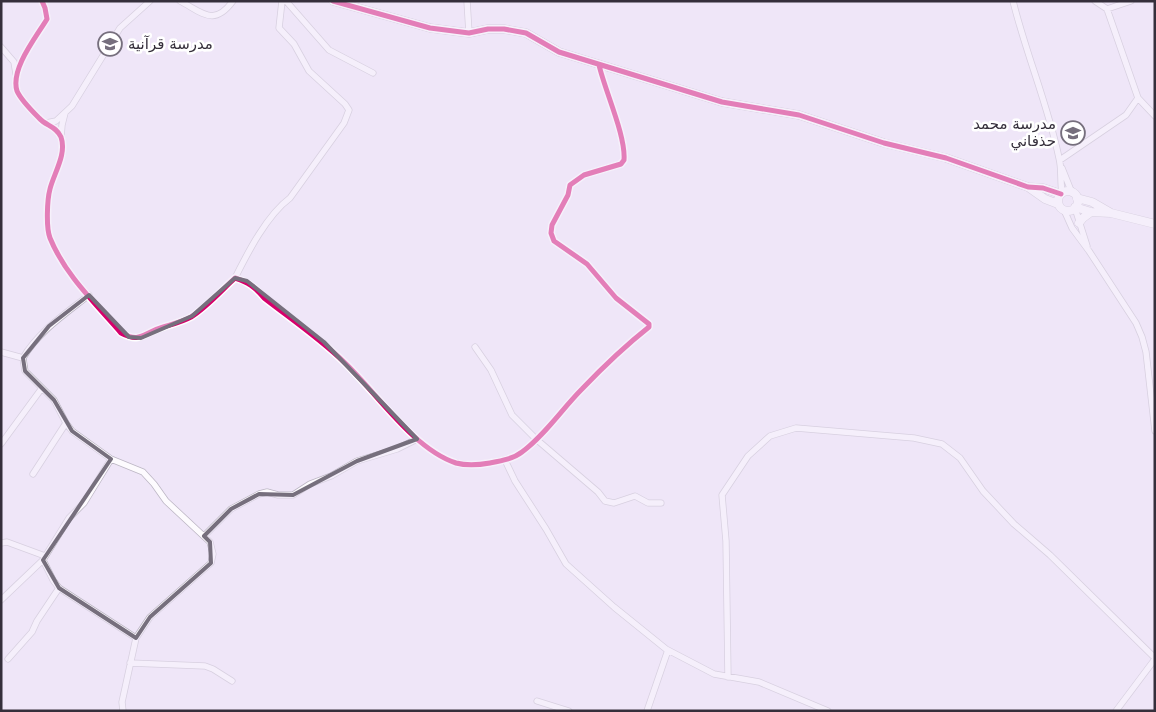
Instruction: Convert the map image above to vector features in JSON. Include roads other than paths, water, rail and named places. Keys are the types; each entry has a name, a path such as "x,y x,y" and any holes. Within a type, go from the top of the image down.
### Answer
{"street":[{"path":"16,76 23,59 47,19 46,8 42,1"},
{"path":"46,123 56,121 65,114 120,28 150,1"},
{"path":"180,1 209,17 222,13 234,1"},
{"path":"65,114 62,125 59,166 49,190 49,236 73,277 121,333 130,338 141,338 192,316 235,278 260,235 281,205 290,198 344,123 349,110 345,104 309,71 294,44 279,28 282,1"},
{"path":"286,1 328,50 373,73"},
{"path":"333,1 430,28 469,33 494,28 526,33 559,52 600,65 722,102 799,115 884,143 946,158 1028,187 1068,191 1099,205 1111,213"},
{"path":"467,1 469,33"},
{"path":"1013,1 1054,134 1060,163 1061,190 1058,204"},
{"path":"1095,1 1107,9 1138,98 1155,116"},
{"path":"1107,9 1132,1"},
{"path":"1,47 14,62 18,92 40,120 55,128 61,138"},
{"path":"14,62 23,59"},
{"path":"235,278 247,281 264,298 324,342 361,378 417,439 437,454 456,463 475,465 505,460 521,453 628,344 650,327 649,324 616,298 587,264 554,241 551,233 552,225 568,195 570,186 584,175 621,164 624,160 619,131 600,65"},
{"path":"1060,163 1126,115 1138,98"},
{"path":"1060,163 1075,195 1075,207 1089,251"},
{"path":"1028,187 1039,195 1058,204 1064,210 1077,236 1089,251 1136,323 1146,352 1155,431"},
{"path":"1064,210 1070,210 1075,207 1091,212 1111,213 1155,224"},
{"path":"1079,223 1082,218 1091,212"},
{"path":"89,295 50,326 23,358 25,371 54,400 72,431 111,459 142,472 154,484 166,501 210,542 213,554 211,563 150,617 136,638 122,702 123,711"},
{"path":"475,347 491,370 512,415 536,439 598,492 605,501 614,503 635,496 648,503 661,503"},
{"path":"1,352 23,358"},
{"path":"1,444 42,388"},
{"path":"33,474 66,423"},
{"path":"728,677 726,541 722,495 748,456 770,436 796,428 914,438 942,444 960,458 983,490 1014,524 1050,556 1155,658 1116,711"},
{"path":"204,536 231,509 259,494 267,492 278,495 293,495 310,484 331,476 357,461 397,449 417,439"},
{"path":"1,600 44,558 69,518 84,504 111,459"},
{"path":"505,460 515,481 566,564 614,607 668,650 714,674 760,682 828,711"},
{"path":"1,543 12,543 44,558 53,580 59,588 136,638"},
{"path":"8,659 32,632 59,588"},
{"path":"647,711 668,650"},
{"path":"130,663 205,666 232,681"},
{"path":"538,701 569,711"}],"place":[{"name":"مدرسة قرآنية","path":"110,44"},
{"name":"مدرسة محمد حذفاني","path":"1073,133"}]}
